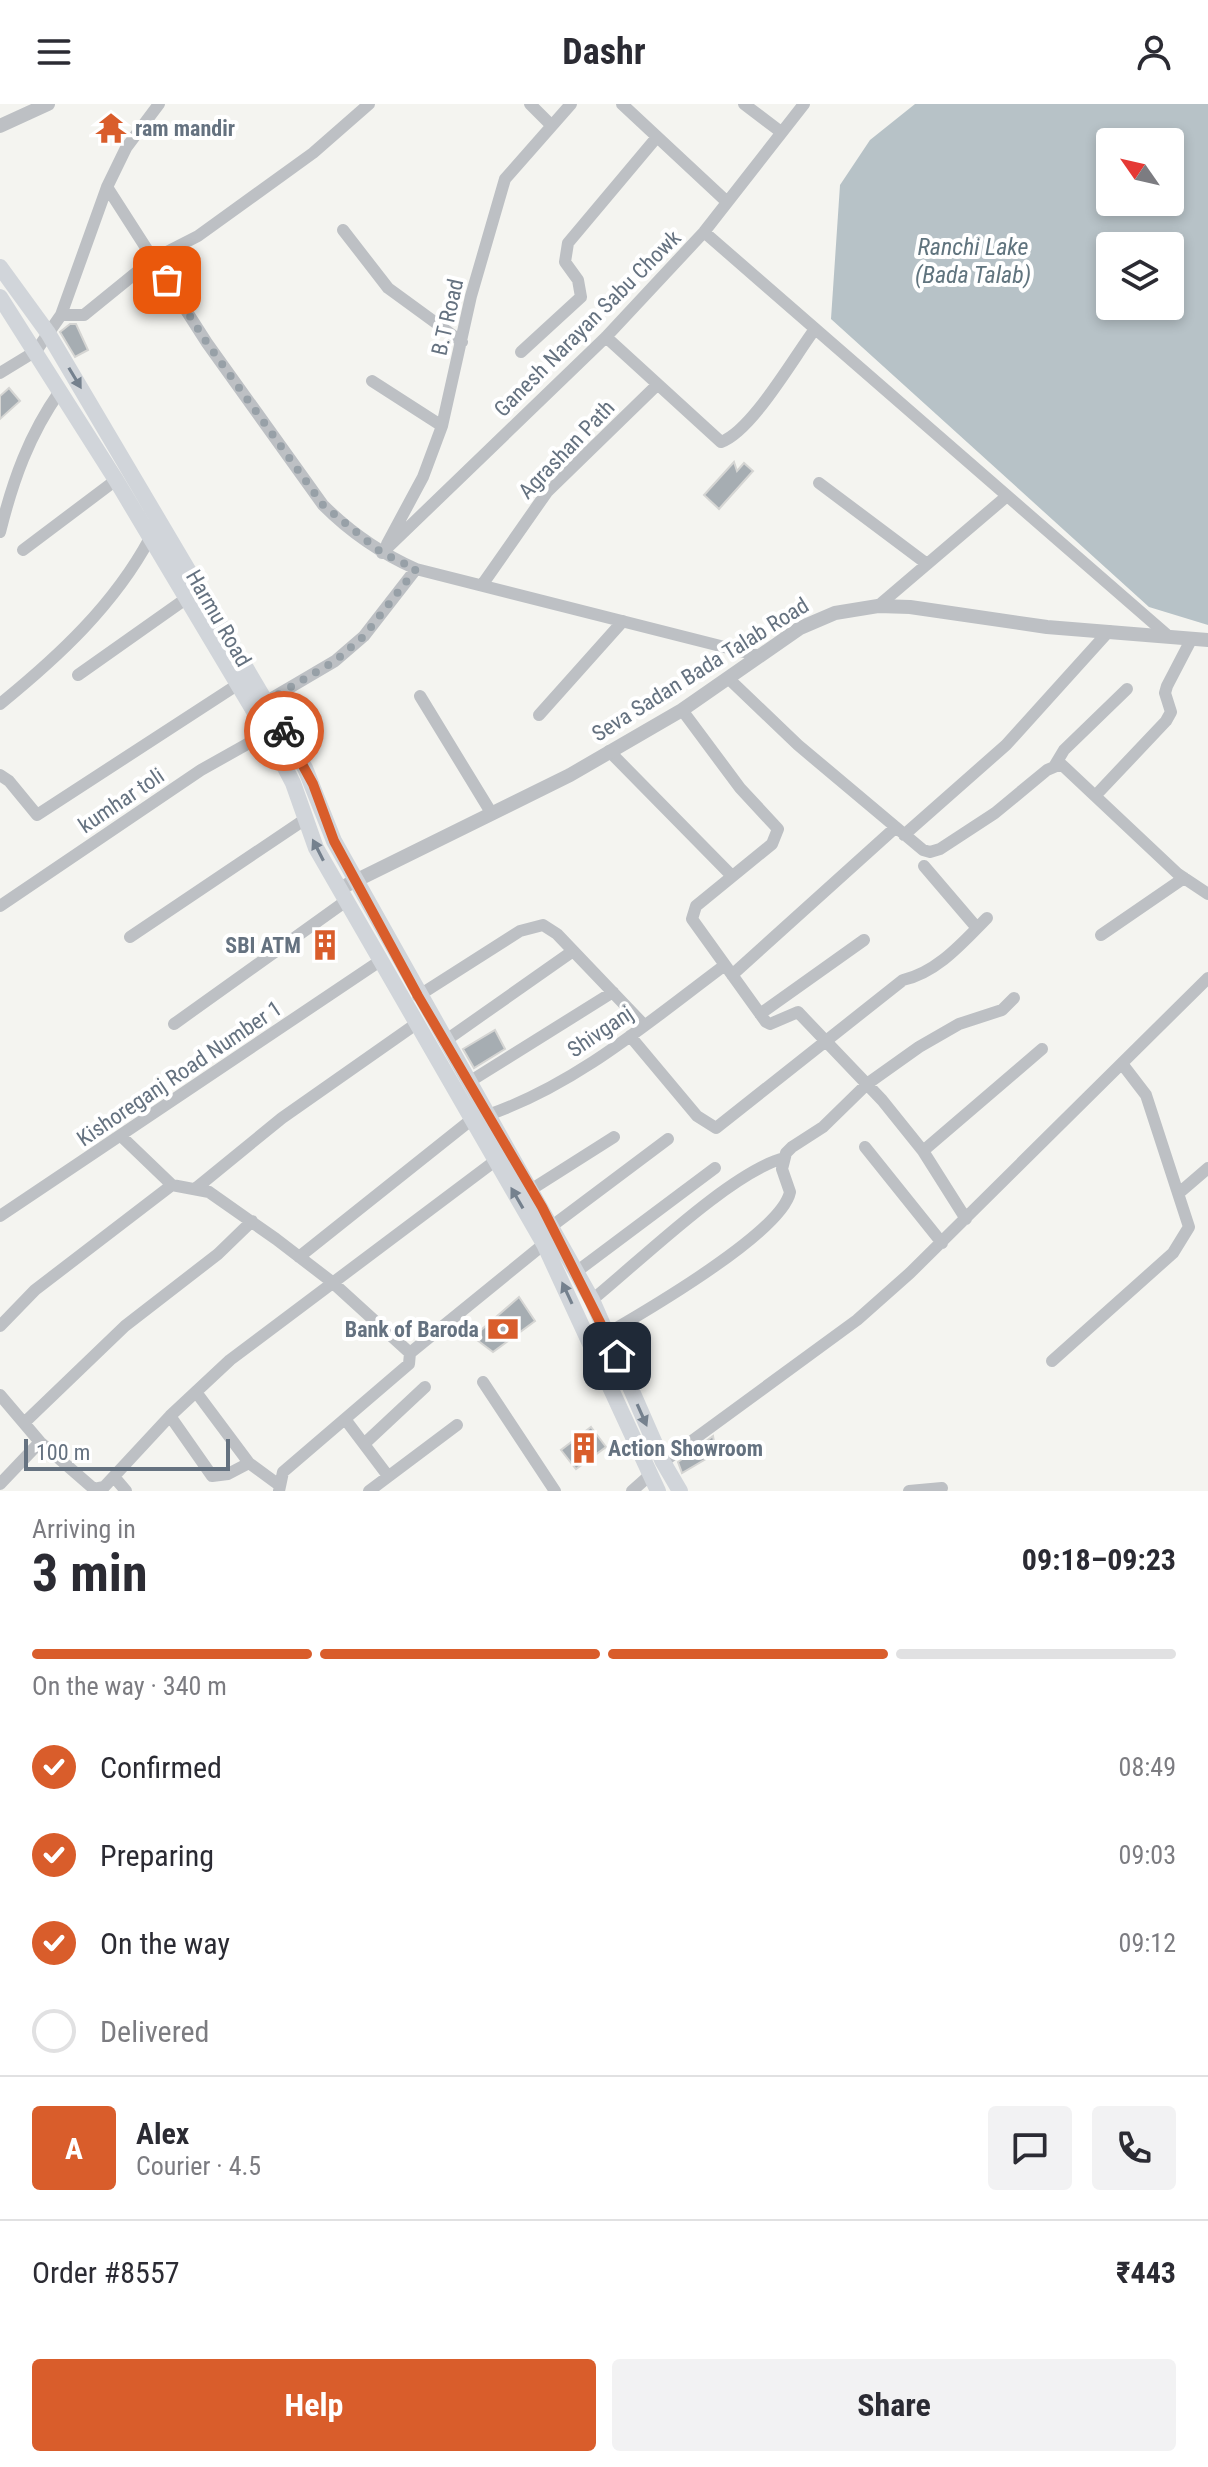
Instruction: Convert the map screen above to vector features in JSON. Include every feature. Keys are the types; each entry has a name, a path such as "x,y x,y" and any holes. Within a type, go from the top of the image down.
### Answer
{"main road":[{"name":"Harmu Road","path":"0,267 48,333 305,768 334,841 418,996 532,1189 592,1300 663,1462 680,1491"},
{"name":"Harmu Road","path":"0,298 116,480 267,733 293,783 304,820 343,895 544,1244 658,1491"}],"street":[{"path":"0,126 48,104"},
{"path":"0,373 36,351 61,315 107,187 126,148 159,104"},
{"path":"61,315 84,315 153,259 198,236 313,153 369,104"},
{"path":"530,104 550,124"},
{"name":"B.T Road","path":"382,553 423,477 442,426 471,296 505,179 550,124 571,104"},
{"path":"622,104 726,201"},
{"path":"744,104 781,132"},
{"name":"Ganesh Narayan Sabu Chowk","path":"382,553 606,337 704,232 804,104"},
{"path":"521,352 581,297 578,280 565,262 568,243 657,137"},
{"path":"107,187 207,343 323,505 382,553 416,569 760,656"},
{"path":"343,230 388,288 462,342"},
{"path":"704,232 1166,634"},
{"path":"606,337 721,442 731,439 815,329"},
{"path":"372,381 442,426"},
{"name":"Agrashan Path","path":"482,585 547,492 657,385"},
{"path":"0,532 24,450 35,425 60,391"},
{"path":"23,550 116,480"},
{"path":"819,483 927,564"},
{"path":"878,606 1007,496"},
{"path":"0,704 33,677 107,604 130,575 150,538"},
{"path":"267,701 335,661 364,636 416,569"},
{"path":"78,675 187,598"},
{"name":"Seva Sadan Bada Talab Road","path":"343,895 356,880 492,814 682,710 800,628 835,613 878,606 937,609 995,621 1208,640"},
{"path":"539,715 623,621"},
{"name":"Shivganj","path":"488,1115 534,1096 594,1062 728,970 1006,745 1109,631"},
{"path":"1096,795 1166,721 1171,712 1165,693 1167,686 1192,638"},
{"path":"729,679 798,745 923,850 940,849 995,813 1055,765 1064,750 1127,689"},
{"path":"0,775 9,781 37,815 237,685"},
{"path":"420,696 492,814"},
{"path":"682,710 740,788 778,829 772,844 703,898 692,912 692,919 770,1024 798,1012 867,1084 923,1151 966,1219"},
{"name":"kumhar toli","path":"0,906 201,770 267,733"},
{"path":"609,751 732,876"},
{"path":"1055,765 1069,769 1184,878 1208,894"},
{"path":"130,937 304,820"},
{"path":"924,866 977,928"},
{"path":"1101,935 1184,878"},
{"path":"174,1024 343,895"},
{"path":"630,1036 697,1116 716,1128 828,1042 897,984 926,972 987,918"},
{"path":"418,996 536,924 557,934 644,1025"},
{"path":"760,1014 864,940"},
{"path":"445,1041 573,951"},
{"name":"Kishoreganj Road Number 1","path":"0,1216 380,961"},
{"path":"663,1462 857,1320 942,1243 1208,978"},
{"path":"469,1082 613,992"},
{"path":"592,1300 735,1183 762,1164 784,1158 867,1084 940,1034 994,1014 1014,998"},
{"path":"195,1189 282,1118 416,1024"},
{"path":"923,1151 1042,1049"},
{"path":"1052,1361 1184,1240 1189,1227 1146,1095 1123,1065"},
{"path":"299,1257 471,1120"},
{"path":"122,1137 172,1185 209,1192 252,1221 332,1282 410,1353"},
{"path":"532,1189 614,1137"},
{"path":"552,1226 668,1139"},
{"path":"865,1147 942,1243"},
{"path":"608,1333 705,1274 778,1213 790,1192 782,1169 784,1158"},
{"path":"0,1395 40,1442 94,1489 104,1487 170,1416 230,1360 495,1161"},
{"path":"576,1272 715,1168"},
{"path":"1179,1193 1208,1168"},
{"path":"0,1326 35,1290 172,1185"},
{"path":"24,1423 125,1326 218,1254 252,1221"},
{"path":"196,1392 249,1463 279,1488 283,1472 409,1364 410,1353 544,1244"},
{"path":"483,1382 555,1491"},
{"path":"364,1444 425,1387"},
{"path":"170,1416 212,1476 219,1477 249,1463"},
{"path":"345,1419 388,1476"},
{"path":"369,1491 457,1425"},
{"path":"1,1488 40,1442"},
{"path":"632,1491 650,1475"},
{"path":"115,1478 126,1491"},
{"path":"909,1491 942,1488"}],"water":[{"name":"Ranchi Lake (Bada Talab)","path":"915,104 1208,104 1208,625 1149,607 831,319 840,185 870,140"}],"building":[{"path":"70,324 76,324 88,350 75,357 60,332"},
{"path":"9,388 20,401 0,419 0,396"},
{"path":"734,462 737,471 744,463 753,471 719,509 704,495"},
{"path":"495,1030 505,1049 474,1068 463,1049"},
{"name":"Bank of Baroda","path":"519,1297 535,1321 493,1352 473,1337"},
{"name":"Action Showroom","path":"591,1427 606,1447 576,1469 561,1450"},
{"path":"713,1436 716,1453 682,1473 678,1462"}],"way so far":[{"path":"167,280 207,343 323,505 345,527 382,553 416,569 364,636 335,661 267,701 284,731"}],"place":[{"name":"ram mandir","path":"111,128"},
{"name":"SBI ATM","path":"325,945"},
{"name":"Bank of Baroda","path":"503,1329"},
{"name":"Action Showroom","path":"584,1448"}],"route":[{"path":"284,731 313,784 334,841 418,996 542,1207 592,1300 617,1356"}]}
